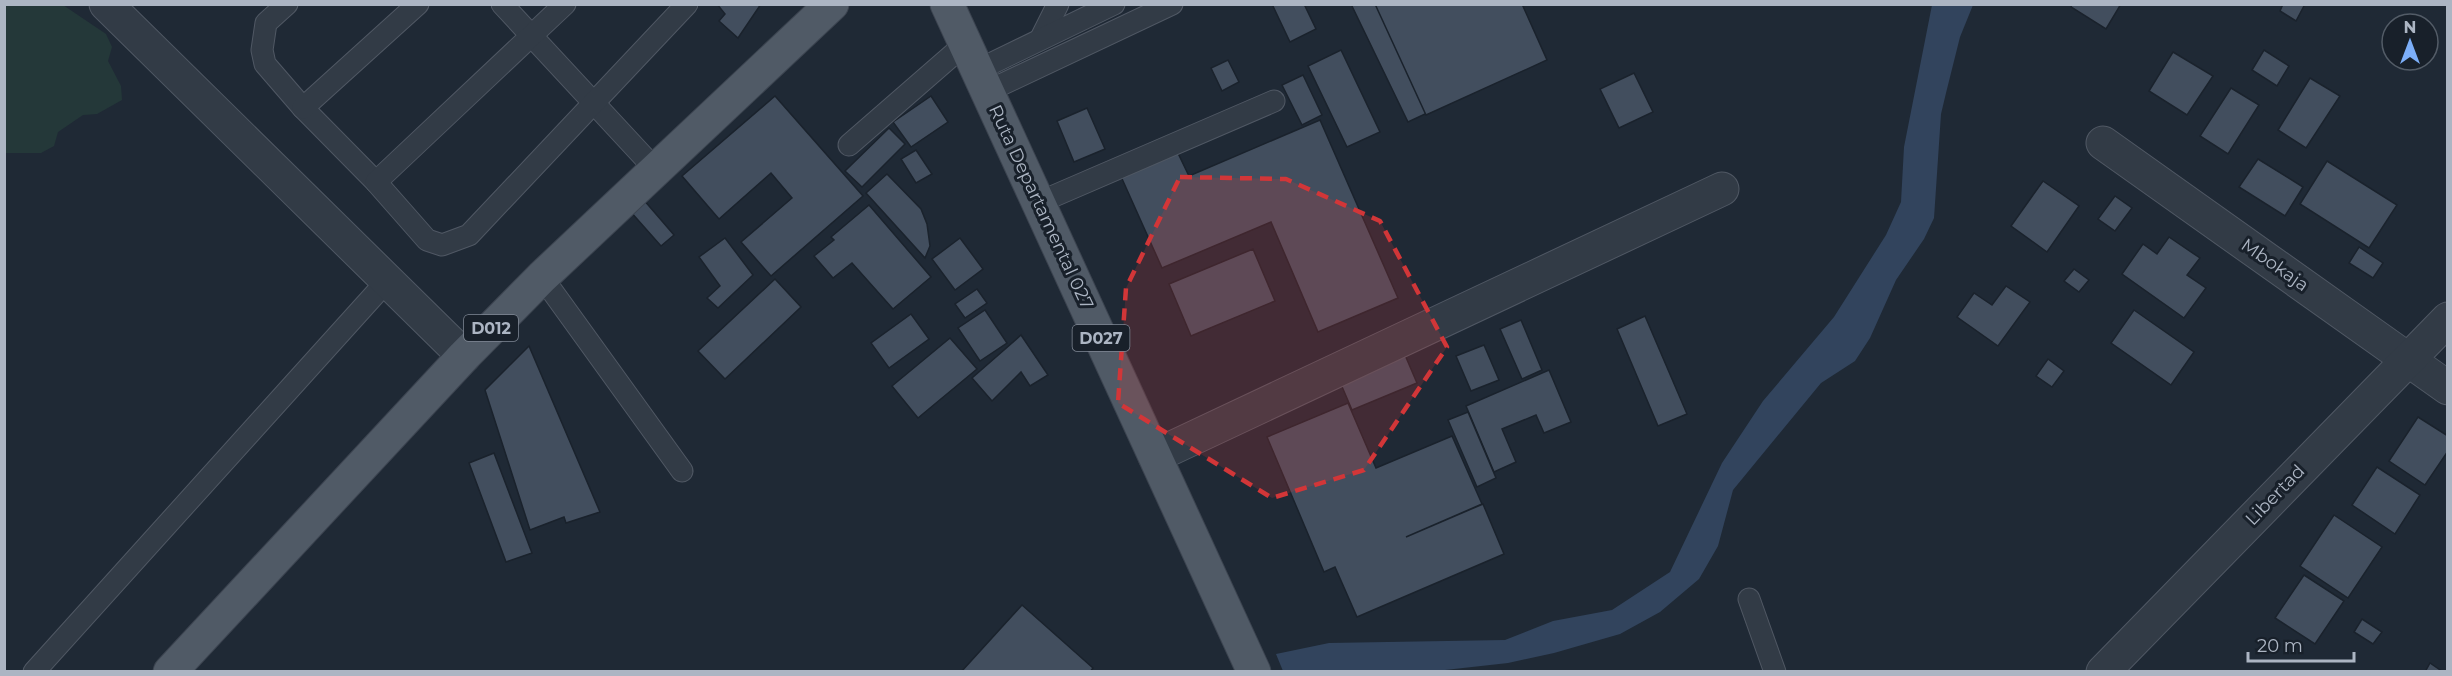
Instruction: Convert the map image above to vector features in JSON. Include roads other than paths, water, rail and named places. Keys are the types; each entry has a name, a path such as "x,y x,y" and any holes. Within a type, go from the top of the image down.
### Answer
{"main road":[{"name":"D012","path":"170,672 464,357 542,277 832,4"},
{"name":"Ruta Departamental 027","path":"947,4 1040,202 1254,672"}],"street":[{"path":"106,4 464,357"},
{"name":"Mbokaja","path":"2103,143 2448,388"},
{"path":"1155,456 1722,189"},
{"name":"Libertad","path":"2120,667 2407,359 2448,319"}],"lane":[{"path":"287,4 266,23 262,50 265,64 303,108 376,182 427,240 442,245 456,242 469,235 687,4"},
{"path":"303,108 418,4"},
{"path":"502,4 655,169"},
{"path":"376,182 565,4"},
{"path":"1041,38 1058,4"},
{"path":"849,145 977,68 1114,4"},
{"path":"977,68 1172,4"},
{"path":"1040,202 1274,101"},
{"path":"542,277 682,471"},
{"path":"34,672 386,282"},
{"path":"1749,599 1774,672"}],"water":[{"path":"1932,5 1973,5 1960,37 1941,114 1934,218 1924,239 1896,280 1870,338 1855,361 1821,383 1733,490 1718,546 1699,579 1660,612 1620,634 1554,653 1508,663 1436,671 1283,671 1276,654 1329,643 1505,640 1553,621 1612,610 1670,572 1722,463 1763,401 1834,317 1886,235 1901,202 1904,147"}]}
